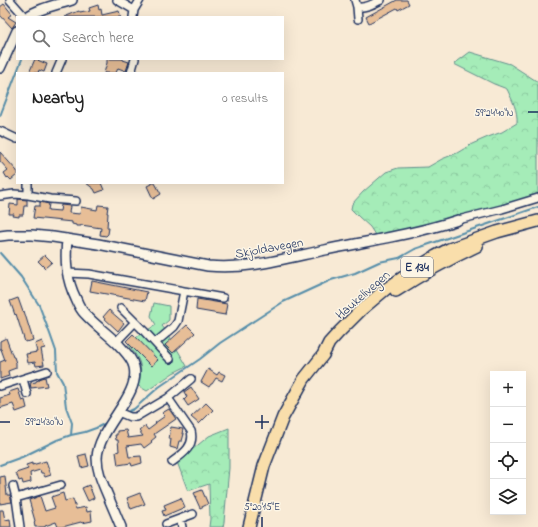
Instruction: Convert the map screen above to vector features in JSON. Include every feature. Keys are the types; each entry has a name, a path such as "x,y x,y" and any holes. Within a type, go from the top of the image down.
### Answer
{"highway":[{"name":"Haukelivegen","path":"323,355 329,343 361,310 386,289 415,269 450,249 497,232 538,221"},
{"name":"Haukelivegen","path":"248,527 264,466 280,424 304,379 323,355 364,315 418,276 481,244 538,225"}],"street":[{"path":"10,0 25,16"},
{"path":"28,16 72,0"},
{"path":"117,0 133,14 140,0"},
{"path":"356,3 362,8 381,0"},
{"path":"356,3 358,19"},
{"path":"1,62 16,33"},
{"path":"56,72 62,60"},
{"path":"130,72 135,60"},
{"path":"0,131 16,139"},
{"path":"28,184 28,195"},
{"path":"0,196 14,194 76,201"},
{"name":"Skjoldavegen","path":"1,235 32,235 67,239 223,268 258,264 404,234 502,209 538,198"},
{"path":"67,239 67,273 70,287 82,310 131,358 135,368 135,378 131,389 101,439 97,457 100,477 121,527"},
{"path":"67,273 89,274 223,298"},
{"path":"155,342 176,325 179,318 184,291"},
{"path":"121,308 170,359"},
{"path":"116,342 135,322"},
{"path":"0,386 47,371"},
{"path":"23,379 27,394"},
{"path":"118,412 130,417 136,417 168,398 191,380"},
{"path":"168,398 192,435 191,444 185,453 172,462"},
{"path":"16,498 61,485"},
{"path":"13,486 20,527"},
{"path":"166,524 192,514"},
{"path":"180,519 182,527"}],"green space":[{"path":"470,52 510,64 538,82 538,198 377,238 370,227 351,209 352,204 363,192 386,172 398,168 428,167 472,144 502,132 517,123 516,109 507,89 454,64"},
{"path":"154,303 169,306 169,320 162,326 187,366 173,373 147,391 137,385 141,373 140,363 128,344 134,338 156,325 151,316"},
{"path":"229,428 229,468 223,527 209,527 209,484 188,491 177,462 209,436"}],"building":[{"path":"397,0 407,0 409,4 398,10 397,8 369,23 366,17"},
{"path":"4,4 12,14 8,17 16,22 12,28 0,15 0,7"},
{"path":"98,5 99,10 101,9 102,15 119,11 121,16 66,16 79,11 80,13 90,11 89,8"},
{"path":"35,60 47,64 44,72 39,70 38,72 29,72"},
{"path":"107,60 123,60 129,62 126,71 118,68 116,72 104,72"},
{"path":"0,152 16,170 16,176 11,180 8,177 7,178 4,173 8,170 0,161"},
{"path":"87,184 101,184 104,190 96,193 94,189"},
{"path":"156,184 161,194 153,199 147,186"},
{"path":"18,199 27,200 27,206 24,206 23,215 19,215 19,217 13,216 14,214 9,214 10,204 18,205"},
{"path":"40,202 49,204 48,210 60,211 61,205 70,206 69,213 80,214 81,207 97,210 98,205 108,206 108,234 106,236 100,235 101,228 81,225 76,226 72,224 72,222 33,218 35,206 40,206"},
{"path":"45,255 52,262 45,268 38,261"},
{"path":"92,281 147,292 145,301 90,291"},
{"path":"18,298 23,312 24,311 33,340 27,342 25,342 10,301"},
{"path":"197,299 227,304 225,315 196,310"},
{"path":"109,310 124,323 118,331 103,317"},
{"path":"187,325 195,333 173,353 165,345"},
{"path":"133,334 158,360 151,366 126,341"},
{"path":"6,338 16,363 16,368 8,371 9,376 0,379 0,362 5,360 0,349 0,341"},
{"path":"42,341 45,348 41,349 44,365 36,366 35,362 28,363 26,354 37,352 35,344"},
{"path":"208,369 217,375 219,372 225,375 222,381 216,378 209,387 201,382"},
{"path":"45,377 47,386 31,388 30,383 36,382"},
{"path":"191,387 199,399 188,406 184,400 187,397 184,392"},
{"path":"18,389 22,401 25,400 27,408 16,412 13,404 0,408 0,398 10,395 9,392"},
{"path":"206,403 213,410 199,424 191,417"},
{"path":"169,409 176,419 154,434 156,437 151,441 152,442 144,448 141,444 127,446 129,457 141,456 142,463 132,466 131,463 118,465 116,452 119,451 118,440 116,440 115,435 117,435 117,431 126,430 128,438 143,436 139,431 145,426 148,430 165,416 162,413"},
{"path":"171,427 183,429 182,434 184,434 182,441 179,441 177,449 170,447 171,439 169,439"},
{"path":"86,454 89,466 81,468 78,456"},
{"path":"46,461 51,475 45,477 40,470 30,473 31,482 23,484 22,480 19,481 16,473 28,469 26,465"},
{"path":"5,476 7,495 10,495 12,502 0,504 0,477"},
{"path":"89,485 94,498 88,501 82,488"},
{"path":"202,490 208,504 200,508 194,493"},
{"path":"63,493 65,501 73,499 76,509 86,507 87,512 91,511 92,521 62,527 58,527 56,522 45,527 35,527 35,521 29,500 40,496 45,511 55,508 51,497"},
{"path":"140,493 145,504 131,509 127,498"},
{"path":"181,498 185,507 164,516 162,511 166,510 164,505"},
{"path":"0,510 3,510 5,520 10,519 11,527 0,527"}],"waterway":[{"path":"17,72 22,60"},
{"path":"0,116 16,75"},
{"path":"125,413 134,409 159,387 200,359 220,343 283,302 331,280 355,273 379,262 399,258 415,249 538,207"},
{"path":"0,253 21,277 39,305 56,351 57,372 63,383 66,407 72,423 71,435"},
{"path":"0,465 22,457 57,440 85,432 108,422"}]}
